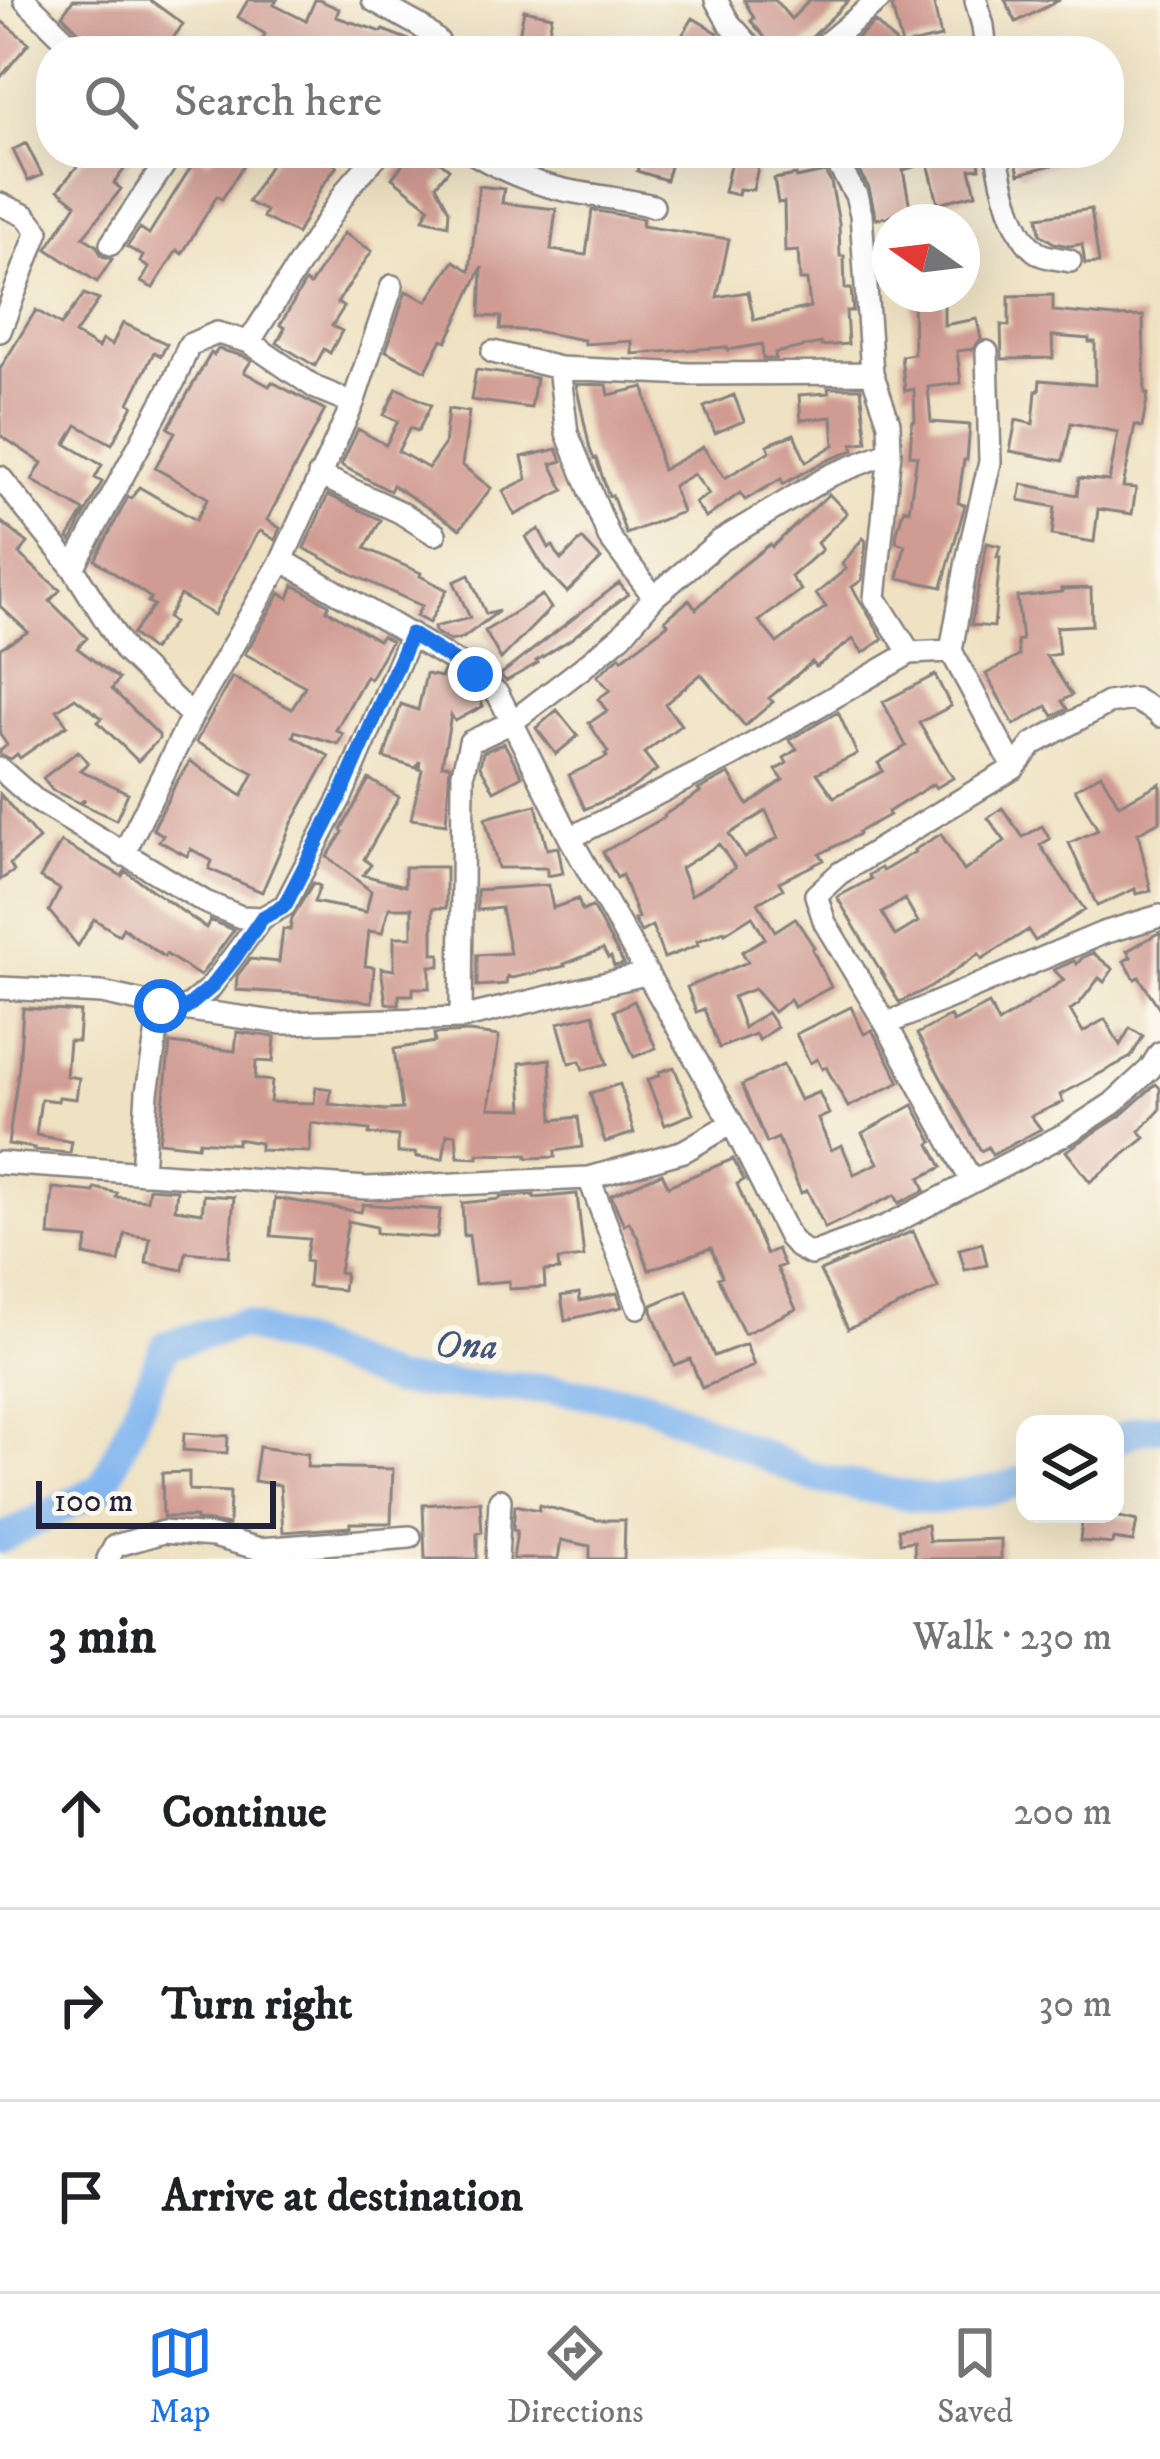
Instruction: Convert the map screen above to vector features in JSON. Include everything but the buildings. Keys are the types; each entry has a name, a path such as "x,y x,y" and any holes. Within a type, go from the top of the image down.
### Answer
{"street":[{"path":"25,0 62,36"},
{"path":"373,0 432,36"},
{"path":"716,0 741,36"},
{"path":"835,36 879,0"},
{"path":"976,0 983,36"},
{"path":"111,244 162,168"},
{"path":"249,342 366,168"},
{"path":"497,168 562,190 653,206"},
{"path":"841,168 862,214 872,374 889,423 875,598 910,652"},
{"path":"999,168 1010,211 1027,239 1039,254 1070,261"},
{"path":"0,204 26,216 38,231 0,331"},
{"path":"123,855 192,716 282,560 346,422 392,286"},
{"path":"73,568 175,381 189,345 217,333 249,342 316,388 353,404"},
{"path":"493,352 559,368 872,374"},
{"path":"987,352 990,462 951,652 1014,768"},
{"path":"559,368 567,433 600,516 609,537 654,597"},
{"path":"461,1018 464,773 470,742 512,722 622,635 654,597 720,541 831,475 890,452"},
{"path":"319,475 400,512 435,534"},
{"path":"0,477 73,568 125,651 192,716"},
{"path":"282,560 411,634 498,694 570,838 732,1123 789,1237 811,1254 887,1226 1069,1132 1112,1104 1150,1069 1160,1053"},
{"path":"185,1009 210,988 262,918 285,905 340,797 411,634"},
{"path":"570,838 732,756 910,652 951,652"},
{"path":"971,1180 826,923 816,895 840,874 1014,768 1033,744 1108,704 1134,699 1160,716"},
{"path":"0,769 34,799 205,902 241,916 262,918"},
{"path":"886,1024 1103,933 1160,916"},
{"path":"0,988 102,993 282,1023 461,1018 645,974"},
{"path":"142,1173 147,1092 161,1006"},
{"path":"0,1163 367,1188 589,1178 684,1151 732,1123"},
{"path":"589,1178 638,1307"},
{"path":"497,1559 500,1500"},
{"path":"108,1559 115,1546 163,1532 213,1536 260,1549 410,1537"}],"waterway":[{"name":"Ona","path":"0,1539 103,1487 166,1345 241,1324 395,1382 551,1389 644,1402 814,1478 932,1500 1016,1483"},
{"name":"Ona","path":"1124,1436 1160,1427"}],"route":[{"path":"161,1006 185,1009 210,988 262,918 285,905 340,797 411,634 475,674"}]}
